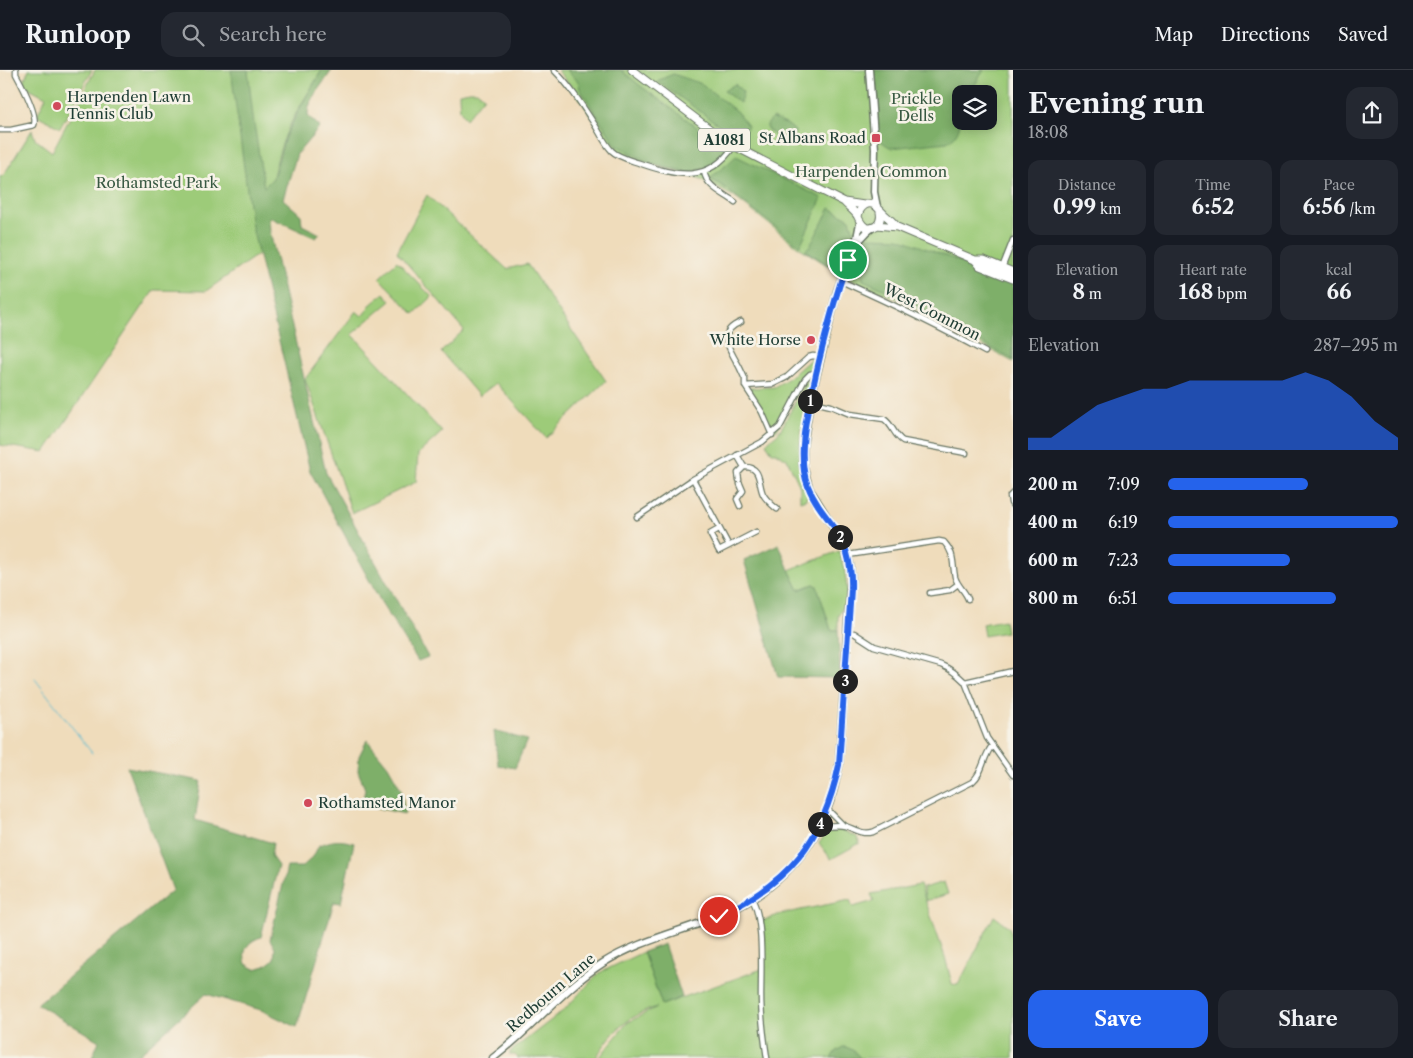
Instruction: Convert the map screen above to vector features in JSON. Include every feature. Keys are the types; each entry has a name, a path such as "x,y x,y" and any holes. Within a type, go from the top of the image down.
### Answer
{"main road":[{"name":"A1081","path":"632,70 734,146 844,202 865,205"},
{"path":"869,70 875,149 874,192 881,219 875,226"},
{"path":"874,192 859,210 859,220 866,227 897,227 975,260 980,266 1013,272"},
{"name":"A1081","path":"844,202 859,220"},
{"path":"865,205 872,204 897,227"},
{"name":"Redbourn Lane","path":"856,244 859,220"},
{"name":"Redbourn Lane","path":"493,1058 576,984 602,964 639,945 719,916 752,899 769,887 784,874 801,854 819,826 827,809 839,765 851,577 848,555 841,538 812,495 806,479 803,465 803,445 820,357 848,260 856,244 875,226"},
{"path":"1001,271 1013,279"}],"street":[{"path":"0,130 20,129 34,125 36,121 16,70"},
{"path":"554,70 575,94 609,147 616,154 656,169 686,175 712,168 727,156 734,146"},
{"path":"704,171 708,184 735,202"},
{"path":"1001,271 1013,240"},
{"name":"West Common","path":"841,282 906,311 985,352"},
{"path":"741,322 731,328 727,335 727,343 745,380 745,386 762,412 772,435"},
{"path":"745,386 773,384 787,377 809,357 820,357"},
{"path":"637,517 693,479 772,435 780,427 805,379 810,374 816,374"},
{"path":"810,401 831,406 850,414 884,419 889,422 898,438 903,441 966,454"},
{"path":"737,456 744,467"},
{"path":"740,506 736,499 743,492 738,472 744,467 749,467 759,477 764,495 778,509"},
{"path":"693,479 729,546"},
{"path":"1013,493 1010,499 1013,506"},
{"path":"720,528 710,534 719,551 756,532"},
{"path":"848,555 941,541 947,545 953,557 958,584 964,590 968,599"},
{"path":"930,593 950,590 958,584"},
{"path":"848,633 854,634 874,646 948,668 965,682 983,729 992,746 1013,775"},
{"path":"965,682 1013,671"},
{"path":"827,809 843,825 863,833 873,832 972,782 979,775 989,749 992,746"},
{"path":"819,826 843,825"},
{"path":"752,899 756,907 759,923 761,998 767,1058"}],"green space":[{"name":"Harpenden Lawn Tennis Club","path":"29,70 92,70 60,128 37,115 46,97 27,87 24,83"},
{"name":"Rothamsted Park","path":"95,70 322,70 295,115 282,144 271,184 260,253 206,291 154,290 45,452 0,445 0,176 3,176 32,130 35,139 52,152"},
{"path":"231,70 248,70 264,187 273,178 285,137 302,104 322,70 332,70 313,98 308,110 308,116 320,127 297,154 283,199 301,215 302,225 320,234 316,238 269,217 270,232 326,473 428,657 418,661 381,602 310,471 252,227"},
{"name":"Harpenden Common","path":"557,70 1013,70 1013,362 902,301 847,278 797,246 733,196 699,178 636,160 617,152 574,90"},
{"path":"568,70 621,70 726,148 710,166 689,173 654,165 616,145 580,89 578,81"},
{"name":"Prickle Dells","path":"874,70 984,70 975,85 952,85 952,130 958,130 947,142 891,148 879,140 874,101"},
{"path":"673,74 702,84 737,112 748,126 739,139 657,81"},
{"path":"735,84 743,92 740,103 724,91"},
{"path":"477,91 484,97 466,119 460,110 459,93"},
{"path":"772,118 788,125 795,131 793,140 784,140 767,129 767,125"},
{"path":"736,156 822,198 800,246 721,185 710,179"},
{"path":"427,195 507,269 527,264 606,381 546,438 496,383 479,396 441,352 464,330 397,252"},
{"path":"830,208 850,219 855,236 840,272 805,250 810,246"},
{"path":"868,237 899,238 1013,282 1013,360 901,297 863,280 860,269 852,261 862,241"},
{"path":"397,261 432,297 414,314 379,278"},
{"path":"384,293 391,301 352,334 442,432 418,454 416,482 352,513 305,379 356,311 362,316 368,307"},
{"path":"813,357 815,361 812,368 803,380 778,428 774,431 750,388 774,387 789,378"},
{"path":"808,378 810,379 800,452 803,481 808,495 806,499 800,501 800,487 787,459 772,452 766,443 781,429"},
{"path":"779,544 799,590 814,584 817,586 831,630 838,630 840,678 778,677 744,560"},
{"path":"839,551 845,572 847,589 845,603 838,616 838,630 831,630 817,586 814,584 799,590 789,570"},
{"path":"1004,620 1006,632 984,636 982,624"},
{"path":"494,731 527,740 515,768 498,765"},
{"path":"367,740 388,766 401,789 405,814 362,805 365,789 358,771 359,756"},
{"path":"127,767 201,781 195,820 273,843 271,856 278,866 261,937 252,941 245,951 246,964 255,969 265,966 274,959 275,947 270,940 287,867 302,867 313,857 319,845 336,841 354,843 341,903 334,902 297,1027 261,1010 206,994 135,1058 92,1058 99,1041 37,1004 173,890"},
{"path":"833,829 842,830 857,837 860,843 831,859 819,843"},
{"path":"944,882 948,894 926,901 923,888"},
{"path":"920,885 945,957 952,984 958,985 994,916 1009,927 1013,938 1013,1058 599,1058 627,1023 657,1007 629,1020 608,1040 596,1058 518,1058 515,1055 510,1055 510,1052 564,1010 599,973 643,952 662,1005 762,969 764,949 762,921 781,914 850,900 853,907 874,901 871,894"},
{"path":"664,944 682,997 662,1005 643,952"},
{"path":"843,1047 853,1050 860,1058 831,1058 836,1051"}],"waterway":[{"path":"35,679 92,753"}],"place":[{"name":"Harpenden Lawn Tennis Club","path":"57,106"},
{"name":"St Albans Road","path":"876,138"},
{"name":"White Horse","path":"811,340"},
{"name":"Rothamsted Manor","path":"308,803"}],"route":[{"path":"719,916 740,906 769,887 784,874 801,854 811,840 827,809 839,765 851,589 850,565 841,538 809,488 803,465 803,445 820,357 837,292 848,260"}]}
